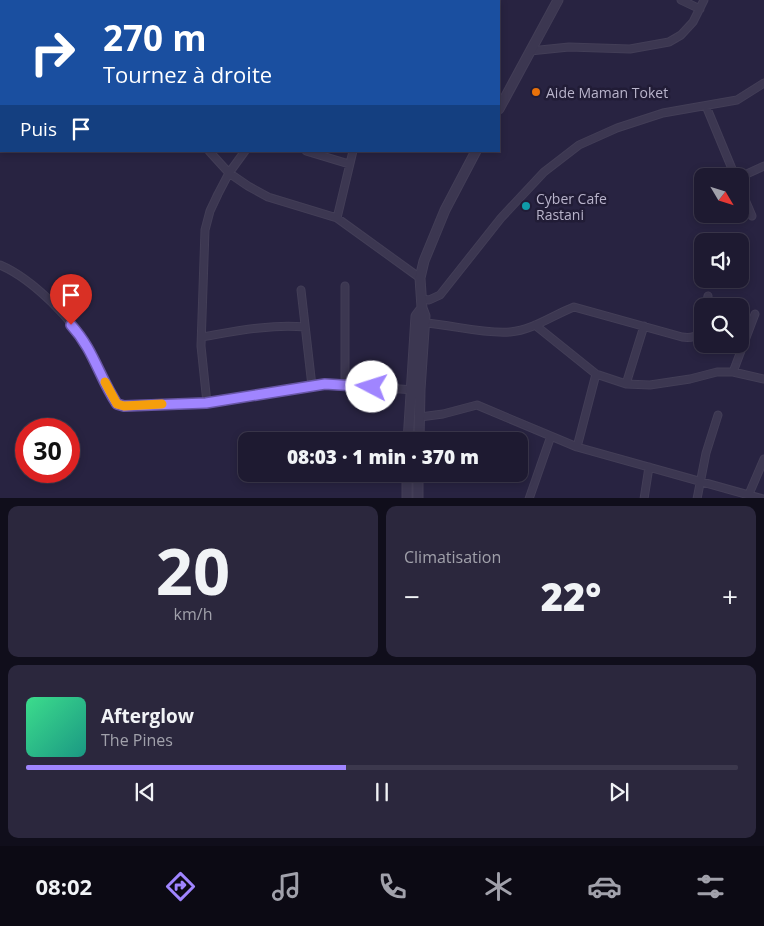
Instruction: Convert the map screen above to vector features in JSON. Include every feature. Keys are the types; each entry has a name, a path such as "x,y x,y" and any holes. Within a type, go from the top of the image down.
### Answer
{"street":[{"path":"682,0 700,9"},
{"path":"530,51 569,47 630,49 669,42 681,35 694,22 704,0"},
{"path":"500,107 556,1"},
{"path":"408,432 416,316 422,304 440,295 501,218 544,172 579,145 617,128 663,113 737,100 764,83"},
{"path":"706,106 732,168"},
{"path":"210,152 229,173 268,197 337,218 420,278"},
{"path":"206,403 201,346 202,281 206,230 210,211 229,173 244,152"},
{"path":"309,152 349,164"},
{"path":"337,218 353,152"},
{"path":"419,432 420,390 426,316 422,304 420,278 424,261 445,210 475,152"},
{"path":"749,173 764,166"},
{"path":"749,209 752,216"},
{"path":"0,265 11,270 43,294 79,334 91,352 117,404 124,406 206,403 312,386 345,384 420,390"},
{"path":"345,286 345,384"},
{"path":"301,290 312,386"},
{"path":"425,323 484,331 510,332 535,325 574,307 682,337 694,337"},
{"path":"733,372 755,314"},
{"path":"535,325 596,374 626,384 650,385 690,379 717,372 733,372 764,379"},
{"path":"626,384 644,326"},
{"path":"202,337 254,328 305,327"},
{"path":"577,446 596,374"},
{"path":"420,416 443,414 478,405 577,446 763,498"},
{"path":"697,498 706,453 718,415"},
{"path":"529,498 551,436"},
{"path":"749,494 764,458"},
{"path":"644,498 649,467"},
{"path":"407,482 407,498"},
{"path":"418,482 418,498"}],"slow traffic":[{"path":"105,382 117,404 124,406 162,404"}],"place":[{"name":"Aide Maman Toket","path":"536,92"},
{"name":"Cyber Cafe Rastani","path":"526,206"}],"route":[{"path":"71,325 91,352 117,404 124,406 206,403 325,384 372,387"}]}
